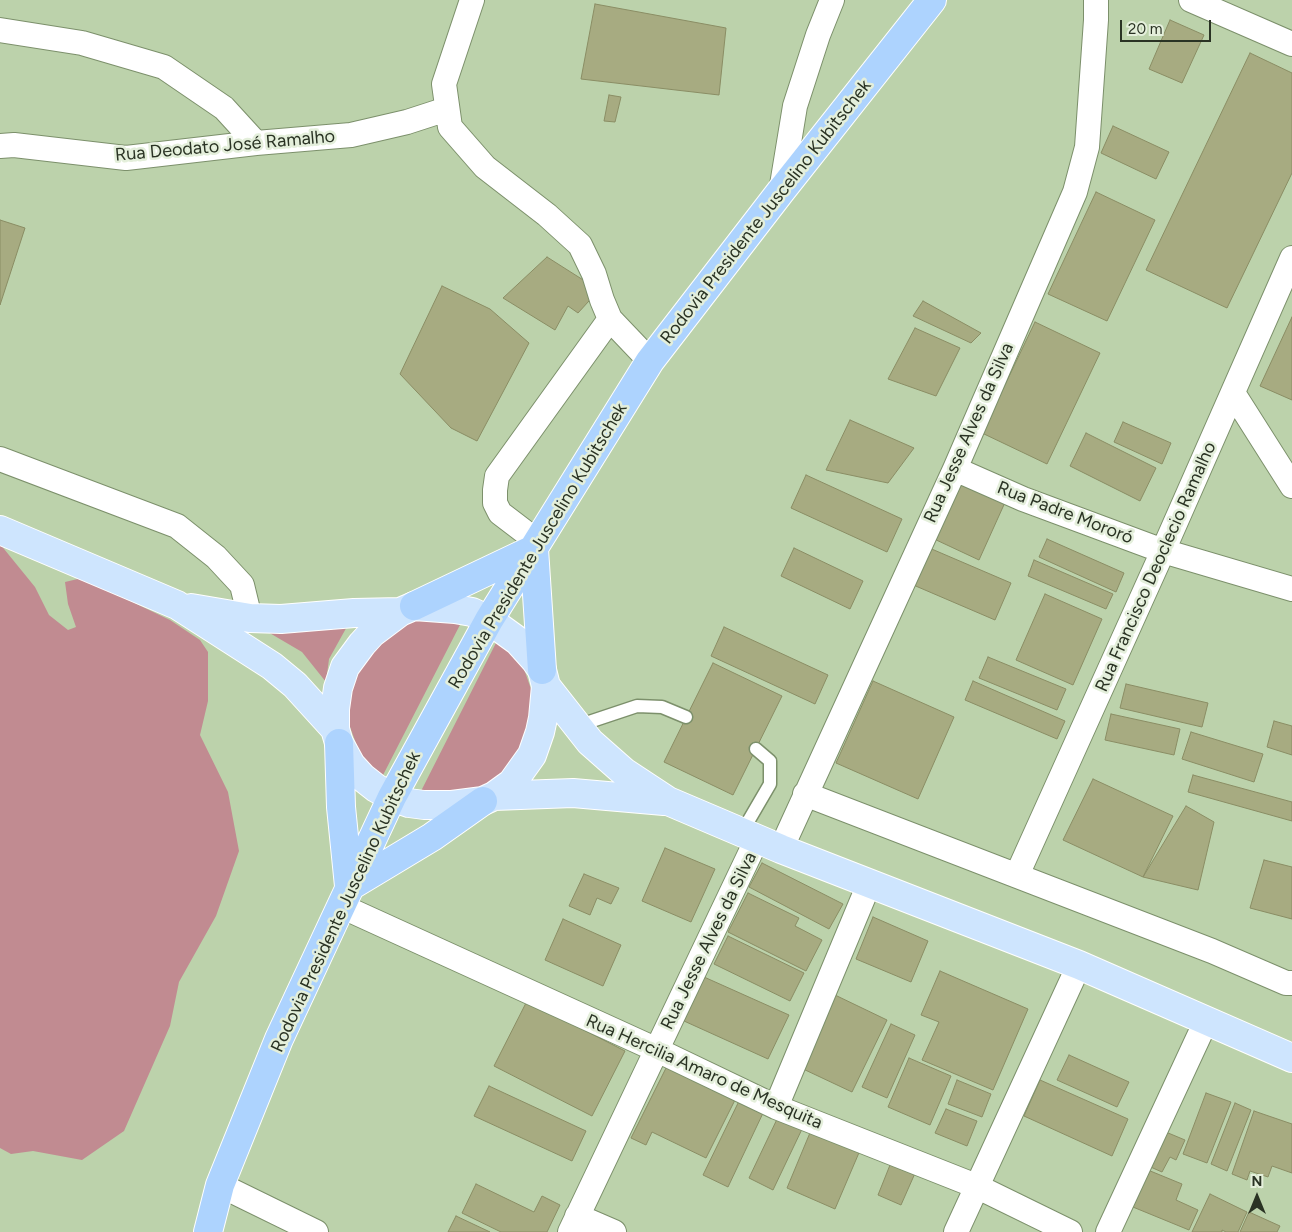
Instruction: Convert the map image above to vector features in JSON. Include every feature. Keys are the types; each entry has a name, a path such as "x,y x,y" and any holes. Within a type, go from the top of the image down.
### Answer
{"highway":[{"name":"Rodovia Presidente Juscelino Kubitschek","path":"208,1232 220,1185 279,1039 392,797 489,620 650,361 932,0"},
{"path":"407,609 536,545 544,678"},
{"path":"337,736 345,897"},
{"path":"345,897 488,799"}],"main road":[{"path":"0,530 177,605 272,666 295,685 337,736 352,765 362,776 376,788 392,797 409,803 424,805 452,805 488,799 573,793 668,801"},
{"path":"177,605 250,618 354,614 407,609 455,609 472,612 489,620 523,646 535,660 544,678 590,742 624,772 668,801 869,884 1079,965 1292,1058"},
{"path":"337,736 338,688 345,667 372,633 407,609"},
{"path":"488,799 512,783 532,755 540,732 544,678"}],"street":[{"path":"472,0 444,84 450,127 485,167 547,215 580,245 594,274 610,319 650,361"},
{"path":"781,191 795,106 818,35 832,0"},
{"name":"Rua Jesse Alves da Silva","path":"574,1224 760,840 805,794 955,469 1075,192 1087,146 1096,0"},
{"path":"1191,0 1292,44"},
{"path":"0,30 82,43 164,66 224,108 256,144"},
{"name":"Rua Deodato José Ramalho","path":"0,146 14,145 126,158 351,135 407,122 448,109"},
{"name":"Rua Francisco Deoclecio Ramalho","path":"1017,875 1164,551 1292,258"},
{"path":"536,545 500,513 495,503 497,476 610,319"},
{"path":"1233,393 1292,486"},
{"path":"0,459 177,526 216,557 242,585 250,618"},
{"name":"Rua Padre Mororó","path":"955,469 1032,502 1164,551 1292,589"},
{"path":"805,794 1212,951 1286,983 1292,983"},
{"path":"776,1107 869,884"},
{"name":"Rua Hercilia Amaro de Mesquita","path":"345,897 776,1107 976,1186 1070,1232"},
{"path":"956,1232 1079,965"},
{"path":"1108,1232 1206,1021"},
{"path":"220,1185 316,1232"},
{"path":"574,1224 614,1232"}],"lane":[{"path":"578,726 637,706 662,707 686,717"},
{"path":"756,749 770,761 770,784 760,840"}],"shaded area":[{"path":"0,544 35,587 49,615 68,630 76,627 68,604 65,582 82,578 170,620 200,640 208,652 208,701 200,735 228,792 239,851 216,916 179,982 170,1026 124,1131 82,1160 33,1151 11,1154 0,1148"},
{"path":"422,618 463,619 381,779 367,764 357,746 350,727 348,706 351,686 369,649 402,624"},
{"path":"349,623 329,659 326,682 302,652 256,625"},
{"path":"499,637 513,651 524,669 531,689 533,709 530,730 511,766 479,791 418,797"}],"building":[{"path":"595,4 726,28 719,95 581,79"},
{"path":"1170,20 1204,35 1182,83 1149,69"},
{"path":"1250,53 1292,73 1292,173 1227,308 1146,270"},
{"path":"609,95 621,97 615,122 604,121"},
{"path":"1113,126 1169,152 1156,179 1101,153"},
{"path":"1096,192 1155,220 1107,321 1048,294"},
{"path":"0,220 25,228 0,305"},
{"path":"547,257 599,290 578,313 568,306 555,330 503,298"},
{"path":"442,286 490,309 529,343 477,441 451,428 400,374"},
{"path":"923,301 981,333 971,343 913,316"},
{"path":"1292,317 1292,400 1260,386"},
{"path":"1035,322 1100,353 1047,464 982,433"},
{"path":"915,328 960,348 936,396 888,379"},
{"path":"850,420 914,448 888,483 826,470"},
{"path":"1123,422 1171,443 1162,464 1114,442"},
{"path":"1086,433 1156,468 1140,501 1070,466"},
{"path":"806,475 902,519 887,552 791,508"},
{"path":"960,477 1007,498 979,560 932,538"},
{"path":"1047,539 1124,573 1116,592 1039,557"},
{"path":"927,547 1011,583 995,620 911,584"},
{"path":"794,548 863,581 850,609 781,576"},
{"path":"1034,560 1113,594 1106,609 1028,576"},
{"path":"1045,594 1102,619 1073,685 1016,660"},
{"path":"724,627 828,675 815,704 711,656"},
{"path":"988,657 1066,689 1057,710 979,678"},
{"path":"713,663 782,696 733,795 664,762"},
{"path":"873,681 954,717 918,799 836,763"},
{"path":"973,681 1065,721 1057,739 965,700"},
{"path":"1126,684 1208,703 1202,727 1120,708"},
{"path":"1111,714 1180,729 1174,755 1105,740"},
{"path":"1274,721 1292,726 1292,755 1267,747"},
{"path":"1191,732 1263,754 1254,782 1182,759"},
{"path":"1193,775 1292,802 1292,821 1188,792"},
{"path":"1093,779 1173,816 1143,877 1063,840"},
{"path":"1186,806 1214,822 1198,890 1143,877"},
{"path":"665,848 715,869 691,922 642,901"},
{"path":"1264,860 1292,867 1292,919 1250,908"},
{"path":"762,863 843,904 829,929 749,887"},
{"path":"584,874 619,888 611,904 597,898 590,915 569,906"},
{"path":"748,893 799,918 795,926 822,940 806,971 728,932"},
{"path":"873,917 928,941 911,982 856,959"},
{"path":"563,919 621,945 603,986 545,960"},
{"path":"728,936 804,973 790,1001 714,964"},
{"path":"940,971 1028,1009 993,1090 922,1060 939,1022 921,1015"},
{"path":"704,977 789,1015 768,1059 684,1021"},
{"path":"835,995 887,1020 852,1092 801,1068"},
{"path":"527,1001 625,1051 592,1116 494,1066"},
{"path":"891,1024 915,1035 887,1098 862,1087"},
{"path":"1069,1055 1129,1082 1117,1107 1057,1080"},
{"path":"909,1058 951,1076 930,1125 888,1107"},
{"path":"668,1064 736,1098 706,1158 652,1132 646,1145 631,1138"},
{"path":"957,1080 991,1094 982,1117 948,1104"},
{"path":"1040,1080 1128,1119 1112,1156 1024,1116"},
{"path":"489,1086 586,1131 572,1161 474,1116"},
{"path":"1206,1093 1231,1102 1207,1163 1183,1154"},
{"path":"740,1099 764,1111 728,1187 703,1175"},
{"path":"1235,1103 1251,1110 1227,1171 1211,1164"},
{"path":"946,1109 977,1121 967,1146 935,1133"},
{"path":"1254,1111 1292,1124 1292,1173 1272,1166 1268,1177 1250,1171 1247,1180 1232,1174"},
{"path":"779,1115 803,1127 773,1190 749,1178"},
{"path":"812,1128 861,1148 835,1209 787,1188"},
{"path":"1161,1130 1185,1140 1176,1160 1170,1157 1162,1172 1146,1165"},
{"path":"892,1160 916,1171 901,1205 878,1195"},
{"path":"1143,1168 1182,1184 1176,1200 1198,1210 1189,1230 1128,1205"},
{"path":"476,1184 534,1212 542,1196 560,1205 547,1232 501,1232 462,1213"},
{"path":"1210,1194 1247,1212 1238,1232 1222,1230 1222,1232 1192,1232"},
{"path":"1249,1212 1280,1226 1277,1232 1240,1232"},
{"path":"456,1216 490,1232 448,1232"}]}
